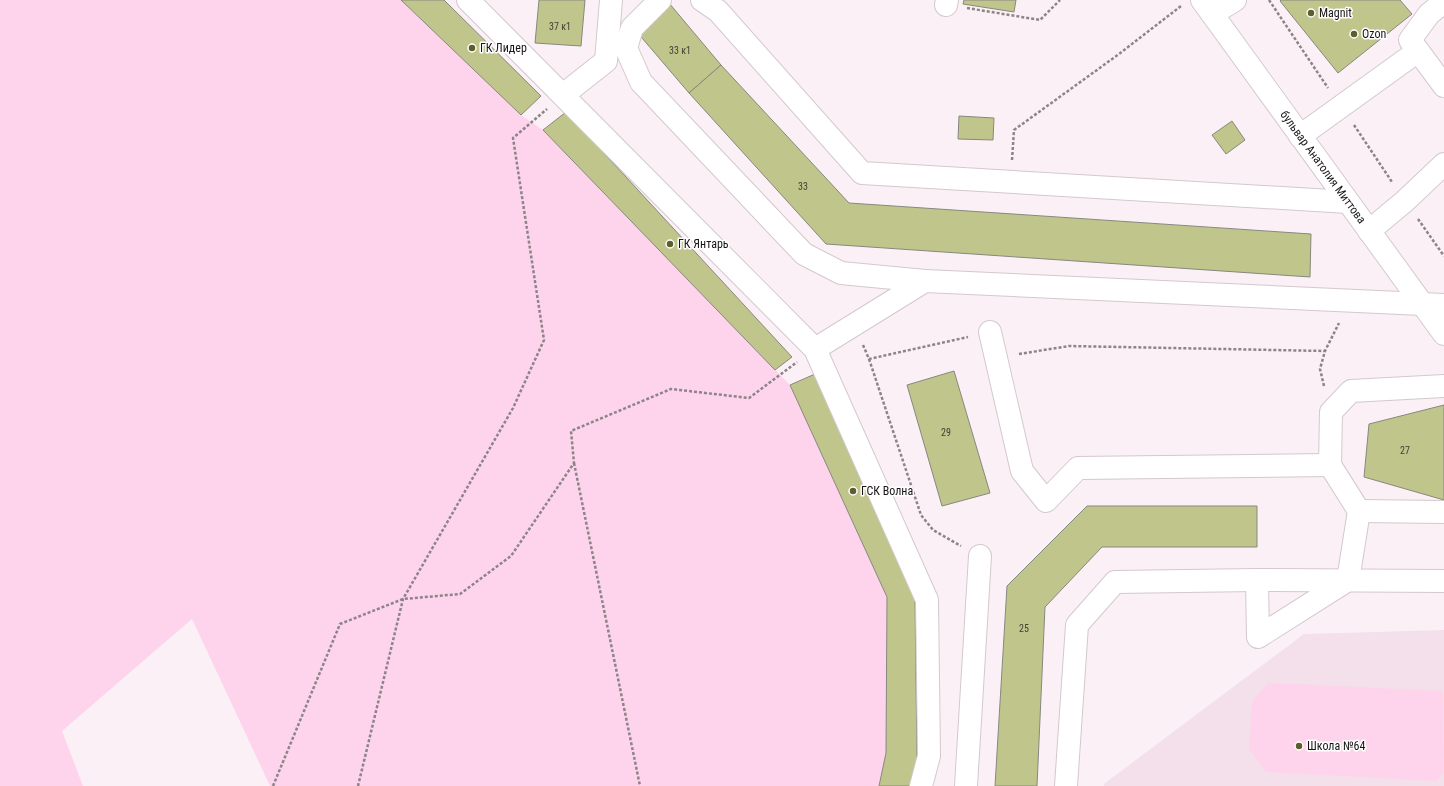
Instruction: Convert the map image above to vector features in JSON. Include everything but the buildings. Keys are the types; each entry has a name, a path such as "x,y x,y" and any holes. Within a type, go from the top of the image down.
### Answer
{"street":[{"path":"468,0 815,349 927,600 929,756 921,786"},
{"path":"563,95 606,61 611,0"},
{"path":"660,0 632,28 626,48 641,82 804,254 841,273 925,281 1444,306"},
{"path":"702,0 718,11 862,173 1348,202"},
{"path":"1199,6 1235,0"},
{"path":"1430,5 1410,40 1444,86"},
{"name":"бульвар Анатолия Миттова","path":"1199,6 1300,136 1444,334"},
{"path":"1300,136 1418,51"},
{"path":"1370,232 1444,164"},
{"path":"815,349 925,281"},
{"path":"990,332 1022,471 1046,502 1078,468 1330,465"},
{"path":"1257,580 1258,637 1348,580 1359,511 1330,465 1331,412 1351,391 1444,386"},
{"path":"1359,511 1444,512"},
{"path":"966,786 980,556"},
{"path":"1066,786 1076,625 1115,582 1257,580 1444,581"}],"path":[{"path":"946,2 1040,20 1060,0"},
{"path":"1268,0 1444,256"},
{"path":"1010,182 1014,130 1119,54 1199,6"},
{"path":"358,786 403,599 513,408 544,340 513,138 563,95"},
{"path":"1331,412 1320,370 1325,351 1349,301"},
{"path":"854,324 869,359 921,515 934,530 980,556"},
{"path":"869,359 990,332"},
{"path":"996,358 1069,346 1325,351"},
{"path":"640,786 574,464 571,431 670,389 749,398 815,349"},
{"path":"273,786 340,624 403,599 460,594 511,556 574,464"}],"shaded area":[{"path":"0,0 401,0 521,115 543,130 790,385 887,597 886,753 879,786 270,786 192,619 62,731 83,786 0,786"},
{"name":"Школа №64","path":"1444,630 1444,786 1104,786 1104,784 1304,634"},
{"path":"1268,683 1443,691 1444,773 1436,781 1266,772 1249,749 1252,701"}],"place":[{"name":"Magnit","path":"1311,13"},
{"name":"Ozon","path":"1354,34"},
{"name":"ГК Лидер","path":"472,48"},
{"name":"ГК Янтарь","path":"670,244"},
{"name":"ГСК Волна","path":"853,491"},
{"name":"Школа №64","path":"1299,746"}]}
